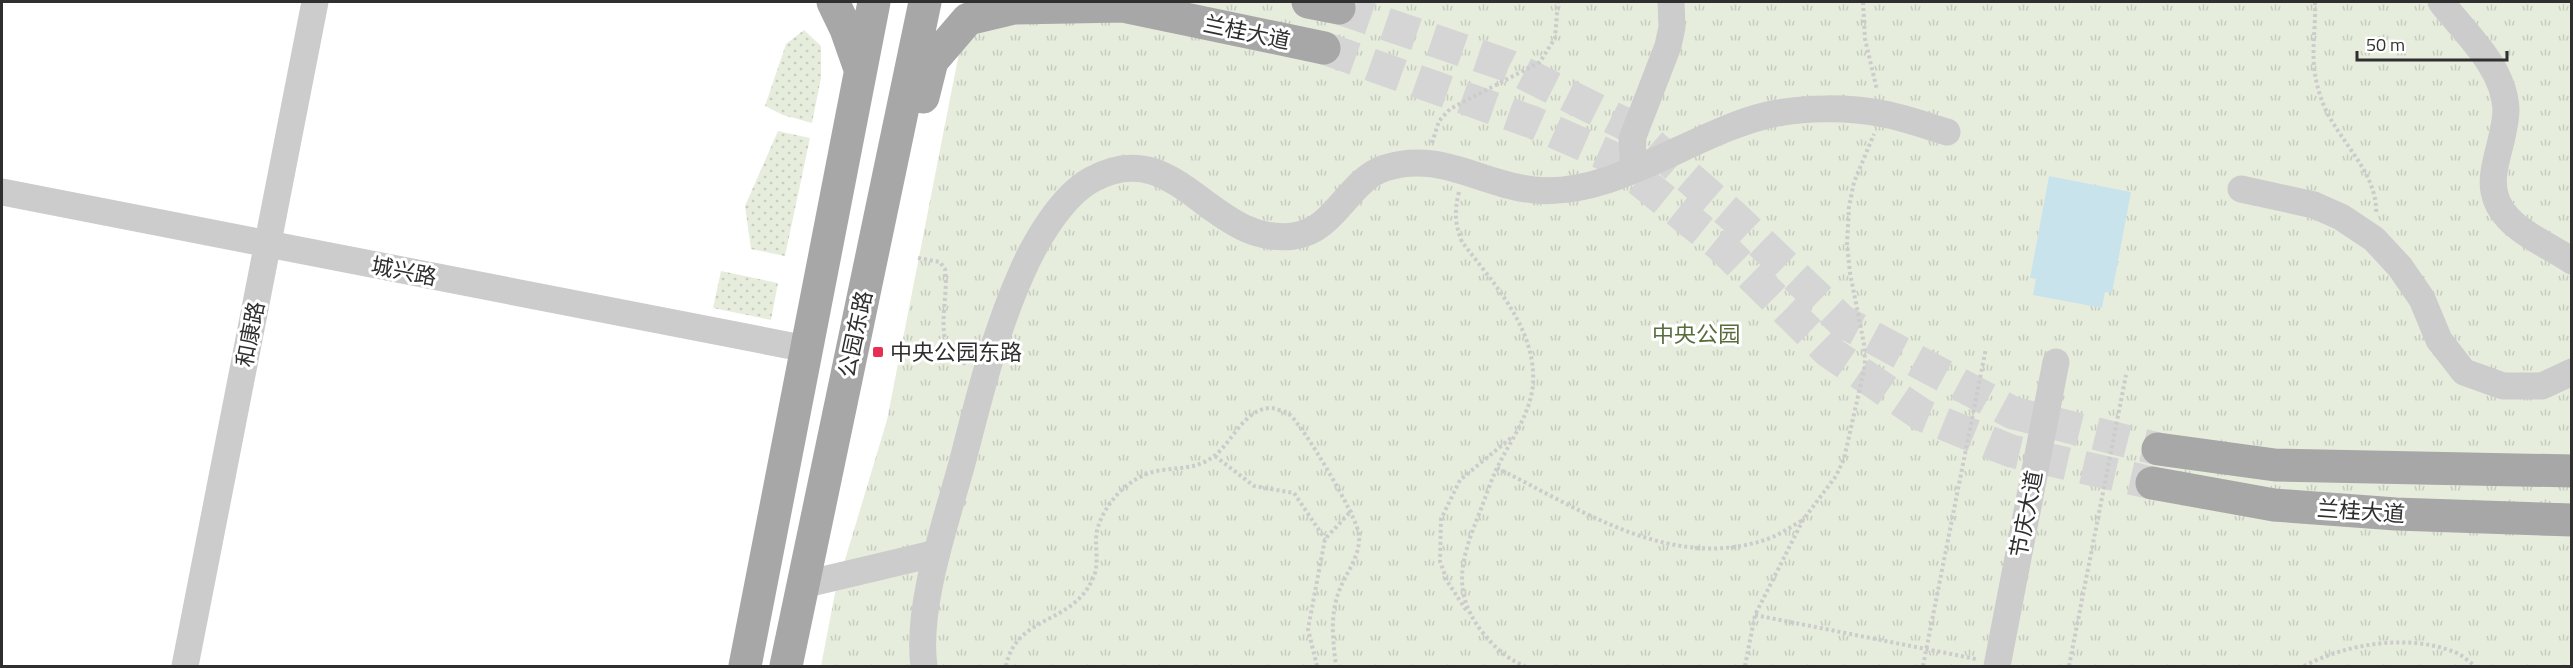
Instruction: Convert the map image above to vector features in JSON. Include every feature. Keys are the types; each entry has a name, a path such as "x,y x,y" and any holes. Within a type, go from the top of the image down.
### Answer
{"main road":[{"path":"833,2 846,29 861,72"},
{"name":"公园东路","path":"745,666 874,2"},
{"name":"公园东路","path":"786,666 925,2"},
{"name":"兰桂大道","path":"874,239 902,191 932,62 968,19 1014,8 1112,4 1324,48"},
{"name":"兰桂大道","path":"2158,448 2275,465 2567,474"},
{"name":"兰桂大道","path":"2152,483 2274,506 2567,521"}],"street":[{"name":"和康路","path":"185,666 315,2"},
{"path":"1634,169 1632,139 1668,46 1672,27 1671,2"},
{"path":"2441,2 2496,71 2506,108 2494,174 2498,206 2521,232 2571,261"},
{"path":"924,666 921,643 938,553 986,373 1022,272 1053,215 1087,182 1121,167 1163,173 1239,227 1269,238 1299,235 1329,220 1354,190 1383,168 1426,161 1534,190 1589,186 1721,131 1770,115 1824,110 1883,114 1947,132"},
{"path":"2241,189 2314,205 2341,217 2374,239 2400,267 2422,299 2439,340 2464,372 2503,386 2542,386 2571,372"},
{"name":"城兴路","path":"2,192 807,349"},
{"name":"节庆大道","path":"1997,665 2056,362"},
{"path":"802,585 938,553"}],"path":[{"path":"1426,161 1439,120 1450,109 1540,62 1555,38 1558,2"},
{"path":"1745,666 1755,615 1803,520 1836,477 1844,459 1865,365 1864,344 1850,273 1847,244 1849,207 1854,182 1883,114 1865,39 1863,2"},
{"path":"2315,2 2311,62 2321,100 2342,139 2366,174 2376,207 2374,239"},
{"path":"1464,171 1454,211 1456,228 1462,242 1523,328 1531,350 1534,374 1531,397 1524,418 1497,468 1464,552 1461,581 1468,613"},
{"path":"918,258 940,262 945,269 944,341 949,354 960,362 986,373"},
{"path":"1923,666 1986,348"},
{"path":"2069,666 2126,375"},
{"path":"1006,666 1009,650 1022,633 1065,612 1080,598 1094,576 1097,528 1113,497 1135,479 1161,470 1191,469 1215,456 1252,414 1271,408 1288,413 1352,510 1360,536 1356,556 1338,594 1332,630 1336,666"},
{"path":"1515,435 1460,480 1442,519 1440,561 1447,581 1468,613 1499,651 1525,666"},
{"path":"1215,456 1254,486 1294,493 1325,539"},
{"path":"1497,468 1632,534 1660,543 1693,547 1751,543 1772,537 1803,520"},
{"path":"1317,666 1308,629 1325,539 1352,510"},
{"path":"1755,615 1997,665"},
{"path":"2304,666 2339,652 2402,641 2454,651 2475,666"}],"green space":[{"name":"中央公园","path":"969,2 2571,2 2571,666 821,666 835,593 887,420"},
{"path":"804,30 821,46 821,78 812,123 783,115 765,106 786,44"},
{"path":"778,131 810,138 785,256 751,249 745,206"},
{"path":"721,271 778,283 771,320 713,308"}],"water":[{"path":"2049,176 2131,192 2112,293 2105,292 2102,308 2033,295 2036,279 2030,278"}],"tunnel":[{"path":"1339,8 1509,66 1631,127 1734,217 1842,321 2013,413 2158,449"},
{"path":"1324,48 1532,122 1611,157 1721,246 1828,351 1922,415 2011,451 2152,483"}],"place":[{"name":"中央公园东路","path":"878,352"}]}
